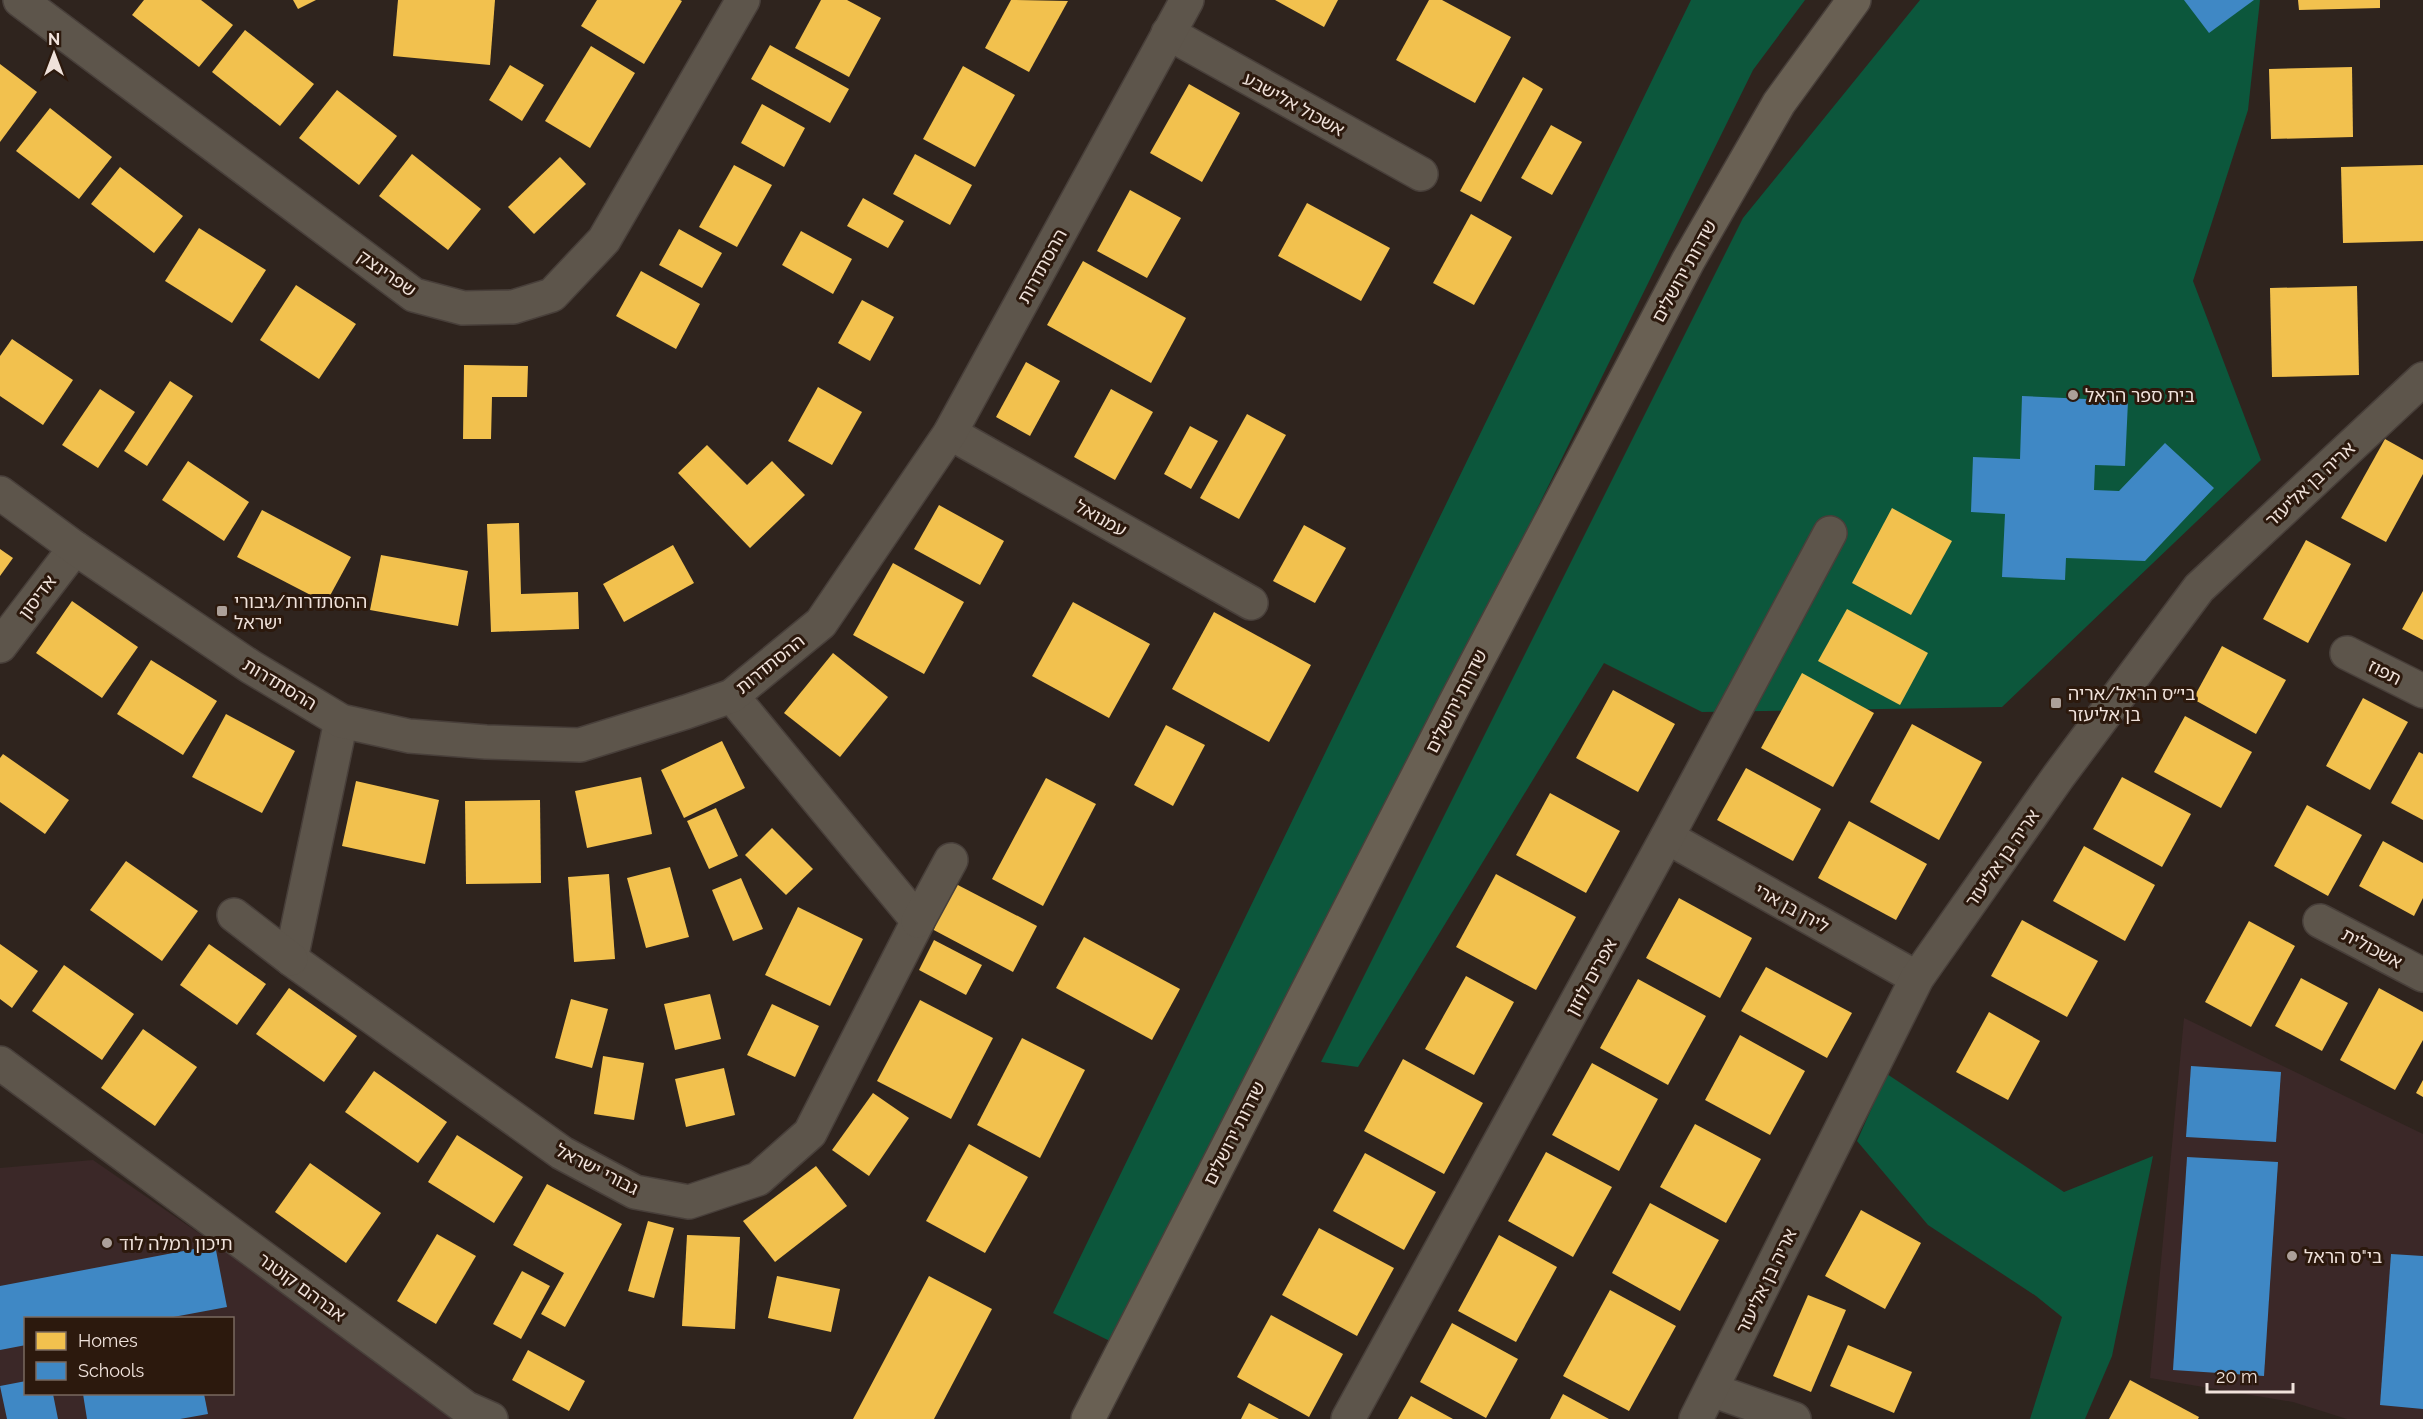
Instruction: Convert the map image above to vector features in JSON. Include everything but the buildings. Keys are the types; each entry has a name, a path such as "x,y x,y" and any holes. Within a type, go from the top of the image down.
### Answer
{"main road":[{"name":"שדרות ירושלים","path":"1088,1419 1454,705 1688,261 1779,103 1854,0"}],"street":[{"name":"שפרינצק","path":"20,0 414,295 463,308 513,307 552,295 604,240 743,0"},
{"name":"ההסתדרות","path":"0,493 75,548 251,667 341,721 409,736 486,742 580,745 732,696 821,623 950,433 1187,0"},
{"name":"אשכול אלישבע","path":"1168,33 1421,174"},
{"name":"אריה בן אליעזר","path":"1696,1419 1917,978 2058,777 2199,588 2423,379"},
{"name":"עמנואל","path":"950,433 1251,603"},
{"name":"אפרים לוזון","path":"1348,1419 1667,837 1830,532"},
{"name":"אדיסון","path":"0,646 75,548"},
{"name":"תפוז","path":"2347,653 2423,692"},
{"path":"732,696 918,921"},
{"path":"291,959 341,721"},
{"name":"לירן בן ארי","path":"1667,837 1917,978"},
{"name":"גבורי ישראל","path":"234,915 291,959 561,1153 635,1192 689,1203 758,1179 810,1133 951,860"},
{"name":"אשכולית","path":"2320,921 2423,975"},
{"name":"אברהם קוטנר","path":"0,1063 466,1408 491,1419"},
{"path":"1712,1390 1794,1419"}],"shaded area":[{"name":"בי\"ס הראל","path":"2184,1018 2423,1134 2423,1419 2347,1419 2293,1402 2150,1378"},
{"name":"תיכון רמלה לוד","path":"93,1160 468,1419 0,1419 0,1168"}],"green space":[{"path":"1691,0 1805,0 1753,70 1124,1348 1053,1313"},
{"path":"1920,0 2260,0 2248,110 2193,281 2261,460 2002,707 1702,712 1604,663 1358,1067 1321,1062 1743,218"},
{"path":"1887,1074 2064,1192 2153,1156 2112,1356 2085,1419 2030,1419 2062,1317 2036,1296 1928,1225 1857,1141"}],"place":[{"name":"בית ספר הראל","path":"2073,395"},
{"name":"ההסתדרות/גיבורי ישראל","path":"222,611"},
{"name":"בי״ס הראל/אריה בן אליעזר","path":"2056,703"},
{"name":"תיכון רמלה לוד","path":"107,1243"},
{"name":"בי\"ס הראל","path":"2292,1256"}]}
